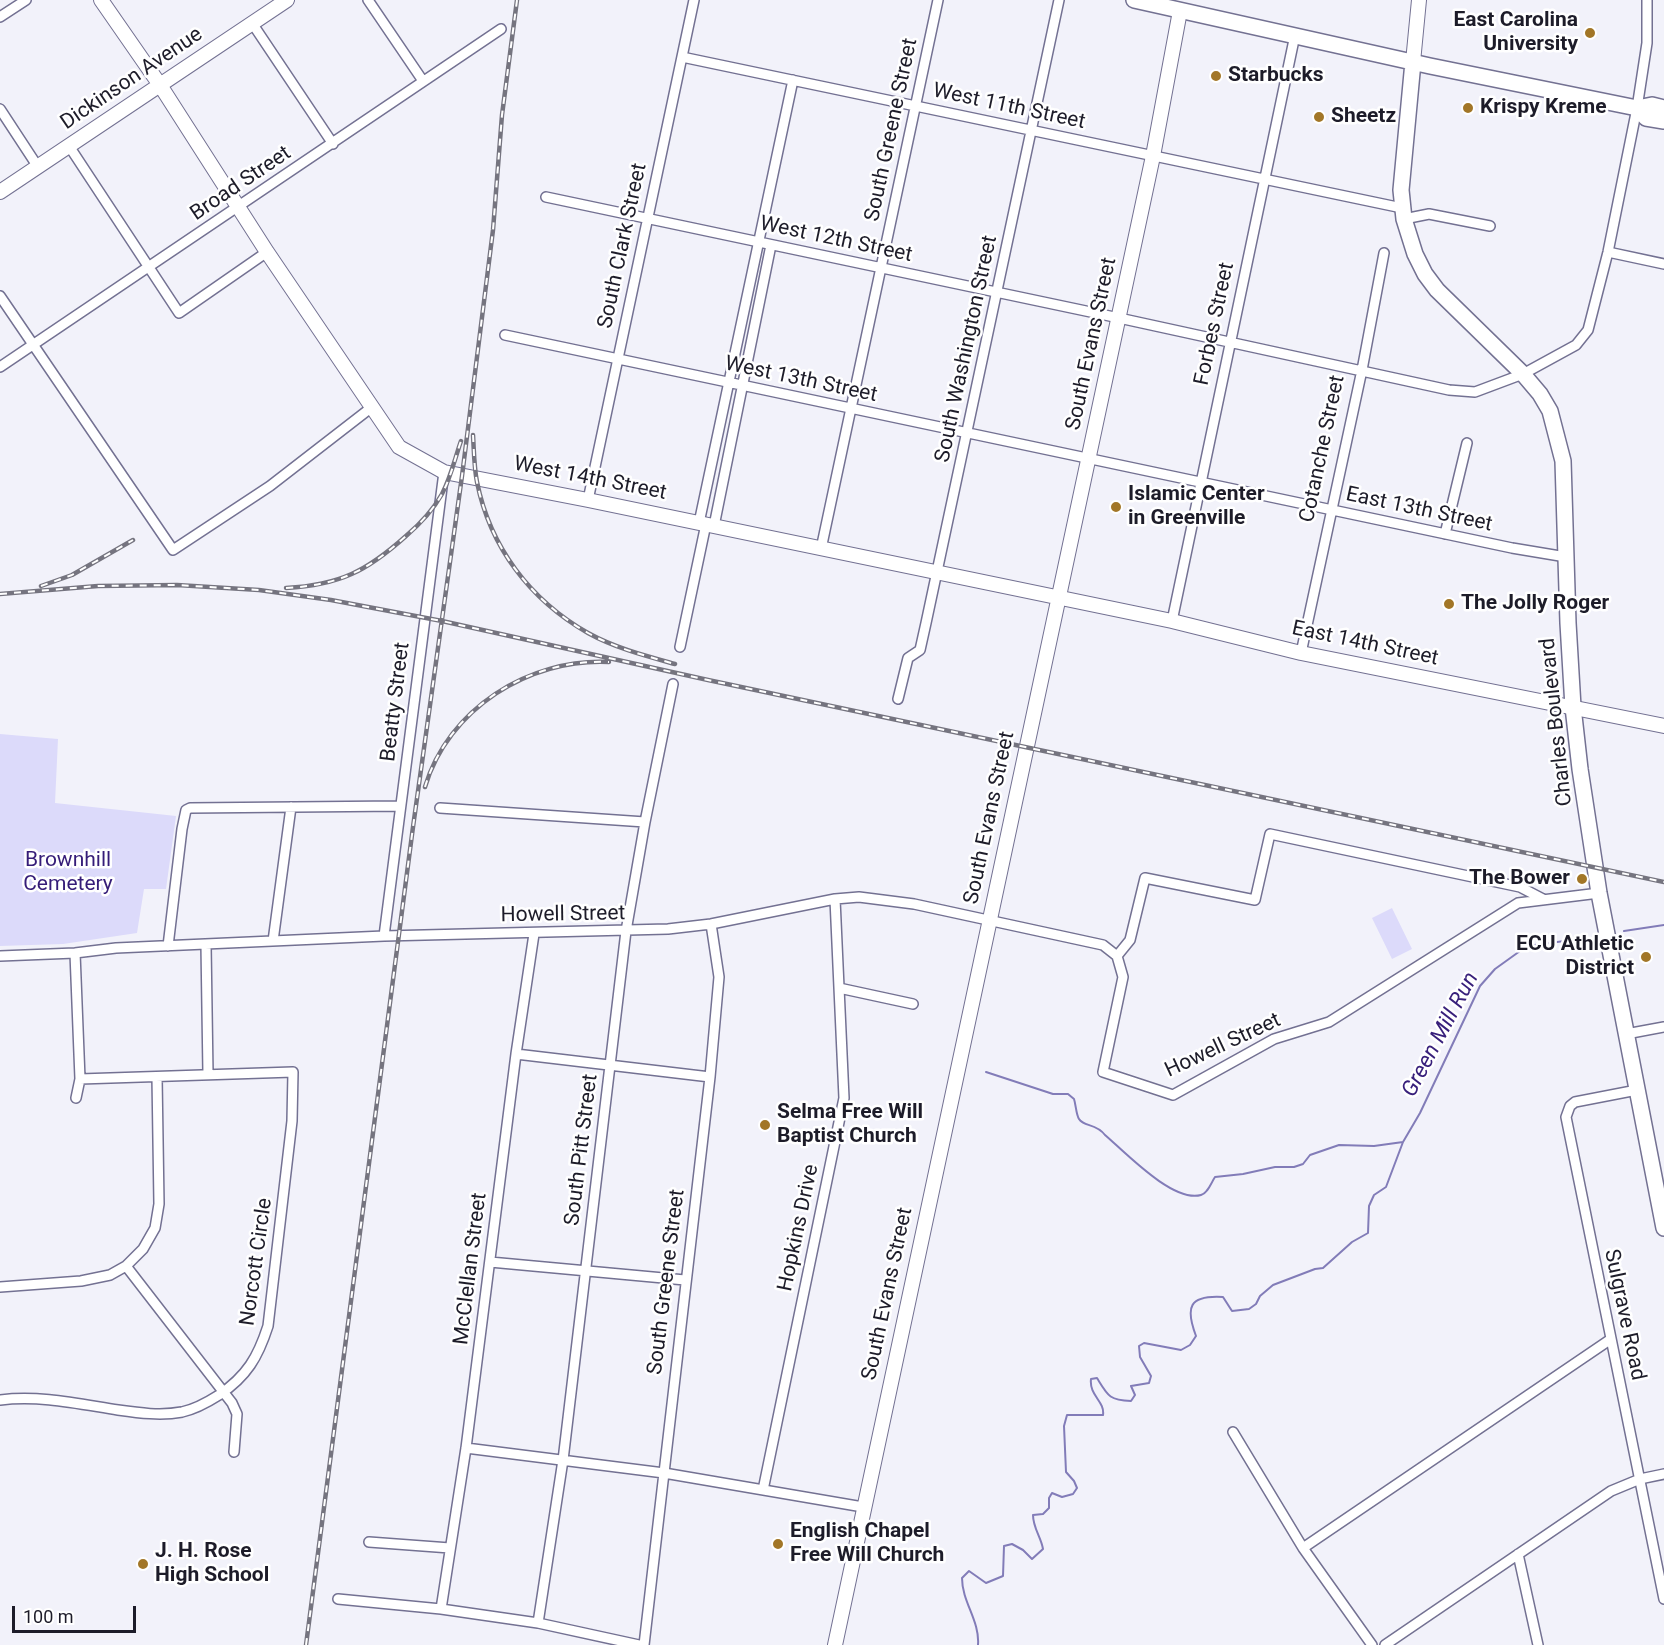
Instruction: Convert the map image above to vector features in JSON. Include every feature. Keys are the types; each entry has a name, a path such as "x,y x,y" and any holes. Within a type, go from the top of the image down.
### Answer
{"main road":[{"name":"West 14th Street","path":"101,0 160,84 238,208 399,447 444,472 706,524 1059,599"},
{"path":"1134,0 1181,5 1295,35 1413,62 1638,108 1652,105 1664,108"},
{"path":"1413,62 1419,0"},
{"name":"Dickinson Avenue","path":"0,192 282,1"},
{"name":"South Evans Street","path":"835,1645 1119,318 1153,156 1181,5"},
{"name":"Charles Boulevard","path":"1413,62 1401,190 1403,213 1414,254 1437,290 1540,394 1550,411 1563,461 1573,707 1599,893 1664,1228"},
{"path":"1638,108 1646,118 1664,121"},
{"name":"East 14th Street","path":"1059,599 1172,621 1301,653 1664,726"}],"street":[{"path":"0,17 26,0"},
{"path":"368,0 423,81"},
{"name":"South Clark Street","path":"588,500 693,0"},
{"name":"South Greene Street","path":"821,549 938,0"},
{"name":"South Washington Street","path":"898,699 908,658 920,650 1059,0"},
{"name":"West 12th Street","path":"546,197 1449,390 1475,392 1522,374 1576,345 1588,330 1608,252 1638,108 1647,43 1647,0"},
{"path":"252,23 333,144"},
{"name":"Broad Street","path":"0,367 501,29"},
{"name":"Forbes Street","path":"1172,621 1295,35"},
{"name":"West 11th Street","path":"682,57 1264,180 1403,213 1429,214 1490,226"},
{"path":"680,647 706,524 729,383 793,80"},
{"path":"0,109 38,167"},
{"path":"69,146 147,268 179,313 267,252"},
{"path":"706,524 742,386 771,245"},
{"path":"1608,252 1664,264"},
{"name":"Cotanche Street","path":"1301,653 1362,370 1384,253"},
{"path":"0,296 173,550 270,486 372,407"},
{"name":"West 13th Street","path":"505,335 1089,459"},
{"path":"1445,534 1467,443"},
{"name":"East 13th Street","path":"1089,459 1512,548 1566,556"},
{"name":"Beatty Street","path":"384,936 444,472"},
{"name":"South Pitt Street","path":"538,1623 563,1460 626,932 645,822 673,684"},
{"path":"168,946 184,814 189,808 400,806"},
{"path":"273,941 291,807"},
{"path":"440,808 645,822"},
{"path":"1117,956 1130,940 1145,878 1255,900 1270,834 1520,887 1543,899"},
{"path":"1511,885 1518,903"},
{"name":"Howell Street","path":"0,956 75,953 116,948 384,936 626,932 711,924 835,899 859,897 882,899 1103,945 1117,956 1123,977 1103,1072 1173,1095 1274,1039 1329,1022 1518,903 1599,893"},
{"name":"Hopkins Drive","path":"763,1490 844,1098 835,899"},
{"name":"South Greene Street","path":"644,1645 710,1077 719,977 711,924"},
{"name":"McClellan Street","path":"441,1609 466,1448 516,1054 534,934"},
{"path":"80,1079 208,1074 206,945"},
{"path":"75,953 80,1079 76,1098"},
{"path":"839,988 913,1004"},
{"path":"1626,1034 1664,1027"},
{"path":"516,1054 710,1077"},
{"name":"Norcott Circle","path":"0,1400 50,1399 143,1413 170,1414 184,1412 206,1403 224,1392 248,1371 261,1349 268,1326 292,1121 293,1072 208,1074"},
{"path":"0,1287 95,1279 111,1275 126,1266 143,1249 155,1228 159,1204 157,1077"},
{"name":"Sulgrave Road","path":"1637,1090 1575,1102 1570,1106 1566,1118 1664,1599"},
{"path":"490,1262 685,1280"},
{"path":"126,1266 224,1392 237,1414 234,1452"},
{"path":"1304,1548 1611,1339"},
{"path":"1233,1432 1304,1548 1372,1645"},
{"path":"466,1448 664,1473 863,1507"},
{"path":"1385,1645 1611,1491 1640,1479 1664,1474"},
{"path":"369,1542 450,1548"},
{"path":"1518,1554 1538,1645"},
{"path":"338,1599 441,1609 538,1623 639,1645"}],"green space":[{"name":"Brownhill Cemetery","path":"0,734 58,739 55,803 176,816 166,889 144,889 137,933 63,944 0,946"},
{"path":"1392,908 1412,949 1392,959 1372,918"}],"waterway":[{"name":"Green Mill Run","path":"1624,931 1664,925"},
{"name":"Green Mill Run","path":"978,1645 978,1636 962,1578 969,1571 986,1583 1003,1576 1004,1546 1012,1544 1032,1559 1043,1549 1033,1515 1043,1514 1049,1508 1049,1498 1052,1493 1062,1497 1073,1494 1077,1488 1066,1472 1064,1426 1067,1415 1103,1415 1102,1406 1092,1390 1091,1379 1097,1378 1113,1398 1131,1401 1135,1395 1131,1386 1149,1383 1151,1376 1140,1357 1139,1346 1144,1343 1181,1350 1190,1345 1196,1336 1191,1310 1197,1301 1203,1298 1223,1297 1232,1311 1249,1309 1273,1285 1323,1268 1352,1242 1368,1233 1369,1206 1374,1195 1386,1187 1403,1142 1420,1113 1480,986 1495,969 1527,946 1587,938"},
{"name":"Green Mill Run","path":"986,1072 1053,1094 1068,1094 1074,1099 1077,1115 1081,1121 1102,1131 1137,1164 1164,1184 1190,1195 1203,1194 1215,1177 1275,1167 1294,1167 1303,1164 1310,1155 1339,1145 1374,1146 1403,1142"}],"railway":[{"path":"306,1645 413,827 462,476 493,230 502,115 517,0"},
{"path":"473,435 476,476 483,506 503,550 531,588 548,605 588,633 642,655 675,664"},
{"path":"286,588 322,584 352,574 392,548 421,522 442,494 461,441"},
{"path":"41,586 72,575 133,540"},
{"path":"0,594 98,586 177,585 259,590 331,600 442,621 708,680 1664,882"},
{"path":"425,787 436,759 452,734 472,712 496,694 522,679 550,669 579,663 609,662"}],"place":[{"name":"East Carolina University","path":"1590,33"},
{"name":"Starbucks","path":"1216,76"},
{"name":"Krispy Kreme","path":"1468,108"},
{"name":"Sheetz","path":"1319,117"},
{"name":"Islamic Center in Greenville","path":"1116,507"},
{"name":"The Jolly Roger","path":"1449,604"},
{"name":"The Bower","path":"1582,879"},
{"name":"ECU Athletic District","path":"1646,957"},
{"name":"Selma Free Will Baptist Church","path":"765,1125"},
{"name":"English Chapel Free Will Church","path":"778,1544"},
{"name":"J. H. Rose High School","path":"143,1564"}]}
